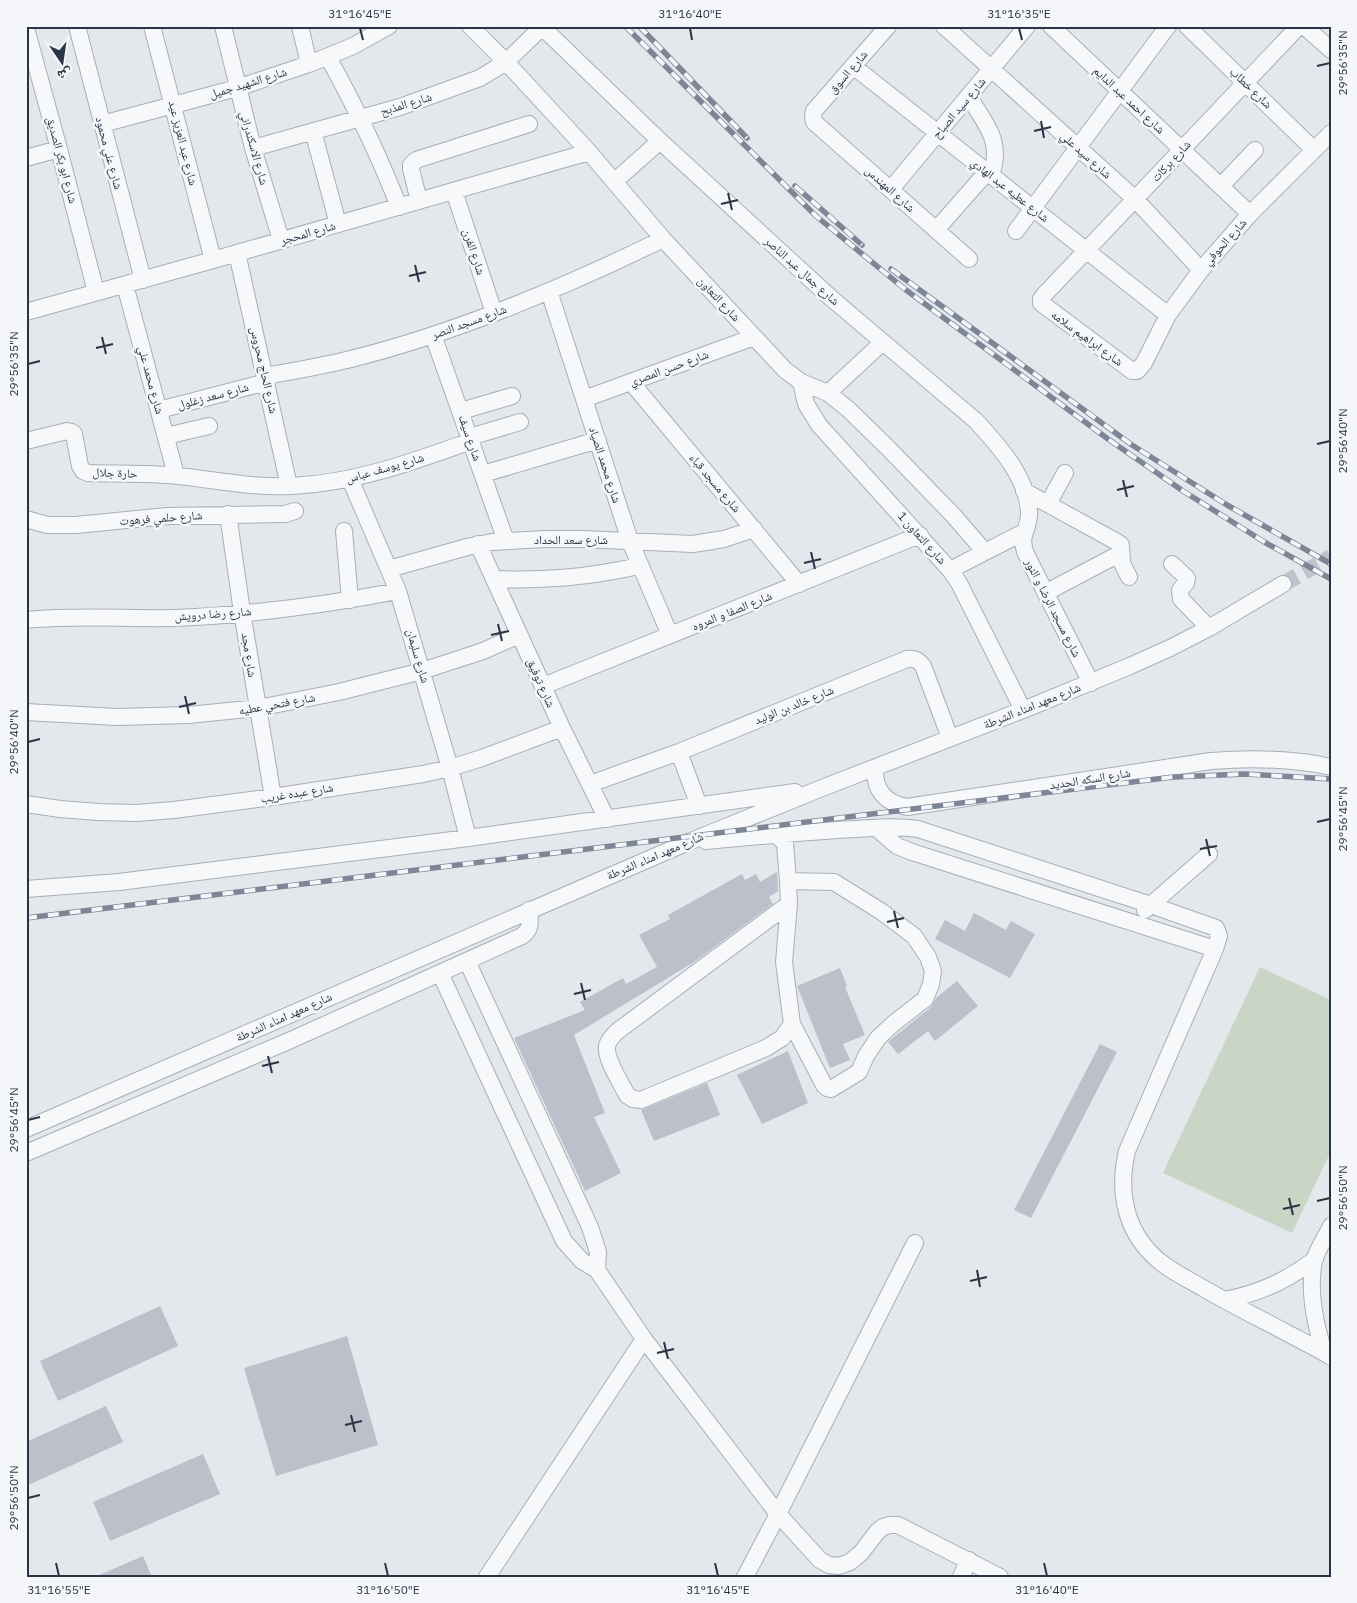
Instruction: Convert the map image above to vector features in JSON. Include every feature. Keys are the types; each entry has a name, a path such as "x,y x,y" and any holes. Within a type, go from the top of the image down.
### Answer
{"street":[{"name":"شارع علي محمود","path":"76,26 143,280"},
{"name":"شارع عبد العزيز عيد","path":"152,26 213,260"},
{"name":"شارع الاسكندراني","path":"223,26 253,148 281,240"},
{"path":"300,26 309,64"},
{"name":"شارع الشهيد جميل","path":"102,124 237,88 309,64 328,57 389,26"},
{"name":"شارع التعاون","path":"470,26 589,152 663,239 785,370 801,382 828,393 848,409 953,515 985,552"},
{"name":"شارع المذبح","path":"253,148 400,107 480,78 506,62 542,26"},
{"name":"شارع جمال عبد الناصر","path":"542,26 660,141 831,298 981,426 1004,454 1024,491 1029,514 1024,532"},
{"name":"شارع السوق","path":"813,119 814,111 888,26"},
{"name":"شارع سيد علي","path":"944,26 1135,199 1201,270"},
{"name":"شارع سيد الصباح","path":"891,190 1028,26"},
{"name":"شارع احمد عبد الدايم","path":"1051,26 1250,214"},
{"path":"1016,231 1168,26"},
{"name":"شارع خطاب","path":"1187,26 1314,150"},
{"name":"شارع بركات","path":"1044,295 1299,26"},
{"path":"1304,26 1331,50"},
{"name":"شارع ابو بكر الصديق","path":"27,30 96,292"},
{"path":"328,57 361,118 388,177 399,207"},
{"name":"شارع عطيه عبد الهادي","path":"853,66 1168,314"},
{"path":"936,230 989,173 995,163 996,150 993,138 969,97"},
{"name":"شارع المهندس","path":"813,119 814,122 969,259"},
{"path":"419,201 411,169 411,165 416,160 529,124"},
{"path":"313,131 338,224"},
{"name":"شارع الحوفي","path":"1141,368 1168,314 1201,270 1250,214 1331,134"},
{"path":"615,181 660,141"},
{"path":"26,158 59,149"},
{"path":"1221,186 1255,150"},
{"name":"شارع المحجر","path":"26,312 589,152"},
{"name":"شارع الفرن","path":"454,190 494,313"},
{"name":"شارع مسجد النصر","path":"266,379 350,360 433,335 549,291 663,239"},
{"name":"شارع الحاج محروس","path":"237,253 289,486"},
{"name":"شارع محمد علي","path":"125,285 176,475"},
{"name":"شارع محمد الصياد","path":"549,291 630,541 670,636"},
{"name":"شارع ابراهيم سلامه","path":"1044,295 1041,299 1043,306 1132,371 1137,371 1141,368"},
{"name":"شارع سيف","path":"433,335 506,541"},
{"name":"شارع حسن المصري","path":"584,399 754,337"},
{"path":"828,393 883,342"},
{"name":"شارع سعد زغلول","path":"159,410 266,379"},
{"name":"شارع مسجد قباء","path":"632,382 799,584"},
{"name":"شارع التعاون 1","path":"801,382 806,404 819,425 920,535 959,583 1023,710"},
{"path":"461,411 512,396"},
{"name":"شارع يوسف عباس","path":"176,475 252,484 289,486 350,479 395,468 520,422"},
{"path":"166,436 209,426"},
{"name":"حارة جلال","path":"26,441 70,431 74,434 80,466 86,472 176,475"},
{"path":"483,474 598,440"},
{"path":"1048,504 1065,473"},
{"name":"شارع سليمان","path":"350,479 398,591 450,768 468,838"},
{"path":"1024,491 1121,545 1122,563 1129,577"},
{"name":"شارع حلمي فرهوت","path":"26,518 48,525 76,525 167,516 285,514 295,511"},
{"name":"شارع مجد","path":"228,514 242,612 273,797"},
{"name":"شارع سعد الحداد","path":"389,569 478,544 506,541 583,539 701,543 724,539 754,529"},
{"path":"344,531 350,600"},
{"path":"950,570 1024,532"},
{"name":"شارع مسجد الرضا و النور","path":"1024,532 1022,539 1023,547 1091,683"},
{"name":"شارع الصفا و المروه","path":"543,686 920,535"},
{"name":"شارع توفيق","path":"478,544 562,728 607,819"},
{"path":"1045,592 1121,553"},
{"path":"1172,564 1187,578 1187,581 1180,590 1181,599 1209,628"},
{"path":"494,579 531,580 567,578 604,574 639,566"},
{"name":"شارع معهد امناء الشرطة","path":"26,1129 686,843 1091,683 1170,648 1209,628 1284,584"},
{"name":"شارع رضا درويش","path":"26,620 60,618 176,618 350,600 398,591"},
{"name":"شارع فتحي عطيه","path":"26,712 46,715 117,717 188,715 258,708 339,692 422,671 474,654 519,635"},
{"name":"شارع خالد بن الوليد","path":"590,784 679,752 907,659 914,658 924,666 950,738"},
{"name":"شارع عبده غريب","path":"26,804 60,809 136,813 273,797 450,768 562,728"},
{"path":"679,752 700,806"},
{"name":"شارع السكه الحديد","path":"875,768 874,777 882,794 889,801 907,807 1234,759 1288,760 1331,767"},
{"path":"26,889 119,882 468,838 822,788"},
{"path":"686,843 776,834 903,827 918,829 1216,928 1219,936 1215,949 1127,1151 1123,1169 1122,1187 1124,1204 1138,1238 1149,1252 1163,1264 1224,1300 1327,1355"},
{"path":"876,828 897,846 912,852 1215,949"},
{"path":"776,834 785,844 789,904 784,962 792,1024 824,1085 830,1089 859,1072 866,1056 878,1038 925,999 931,984 933,971 928,957 914,936 882,912 834,882 788,881"},
{"path":"1131,922 1209,854"},
{"path":"789,904 619,1030 611,1037 607,1046 608,1054 627,1095 633,1099 641,1100 766,1048 782,1038 792,1024"},
{"path":"26,1153 146,1100 291,1040 522,936 528,932 530,923 529,910"},
{"path":"467,961 590,1227 598,1252 597,1270"},
{"path":"440,973 564,1241 582,1261 597,1270 644,1338 778,1514 820,1560 841,1571 862,1553 877,1532 890,1525 898,1525 1000,1577"},
{"path":"139,1080 146,1100"},
{"path":"1224,1300 1272,1287 1301,1270 1314,1259 1331,1226"},
{"path":"745,1577 915,1242"},
{"path":"1314,1259 1313,1306 1319,1337 1327,1355"},
{"path":"487,1577 644,1338"},
{"path":"961,1577 969,1560"}],"green space":[{"path":"1260,967 1331,1000 1331,1151 1292,1233 1163,1173"}],"building":[{"path":"777,872 778,891 769,897 773,904 694,962 574,1035 605,1113 594,1117 621,1173 585,1191 514,1038 585,1010 580,1002 623,978 626,984 657,967 639,935 670,919 668,915 742,874 745,880 756,874 760,882"},
{"path":"974,913 1006,930 1011,921 1035,934 1010,978 935,939 945,920 965,931"},
{"path":"840,968 847,986 845,987 865,1035 843,1044 850,1060 830,1068 797,986"},
{"path":"957,981 978,1006 935,1041 928,1031 898,1054 888,1042 931,1007 936,998"},
{"path":"1100,1044 1117,1052 1031,1218 1014,1210"},
{"path":"788,1051 808,1103 762,1124 737,1075"},
{"path":"707,1083 720,1115 654,1141 641,1110"},
{"path":"160,1306 178,1346 58,1401 40,1361"},
{"path":"347,1336 378,1445 276,1476 244,1368"},
{"path":"106,1406 123,1442 26,1486 26,1442"},
{"path":"203,1454 220,1494 110,1541 93,1502"},
{"path":"143,1556 152,1577 95,1577"}],"tunnel":[{"path":"1283,584 1331,557"}],"railway":[{"path":"625,26 816,216 906,290 1108,439 1183,491 1266,543 1331,579"},
{"path":"639,26 747,138"},
{"path":"795,186 862,245"},
{"path":"891,269 1132,445 1227,505 1331,564"},
{"path":"26,918 1173,777 1245,774 1331,779"}]}
